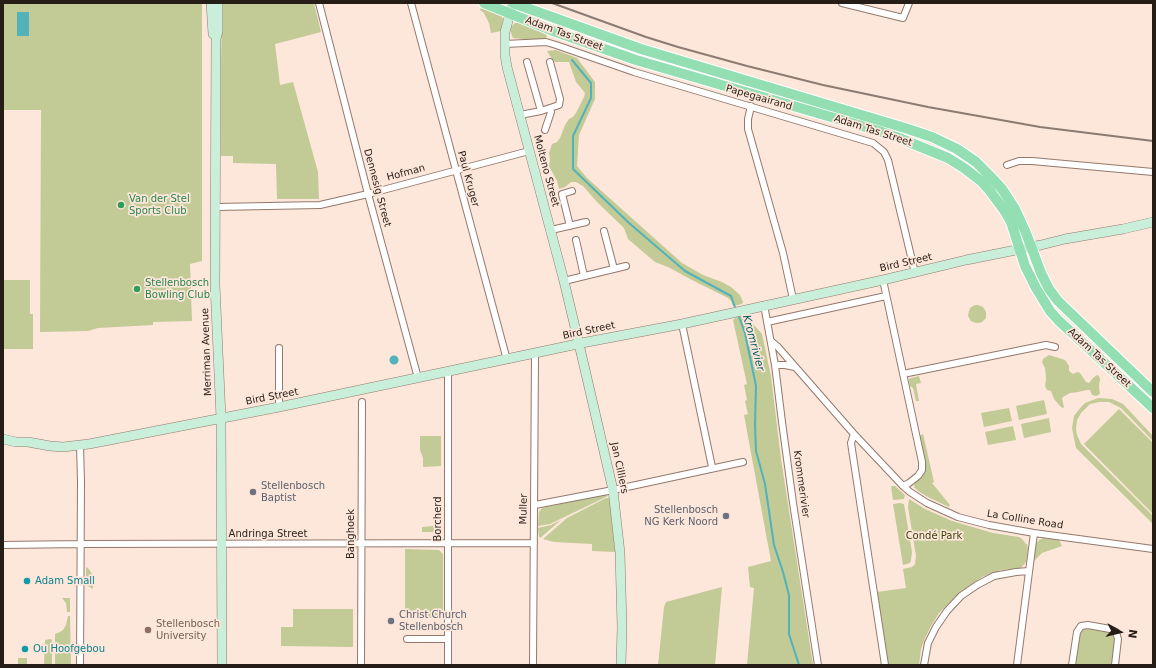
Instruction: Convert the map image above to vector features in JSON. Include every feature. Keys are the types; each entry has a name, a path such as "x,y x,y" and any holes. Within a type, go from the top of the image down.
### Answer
{"main road":[{"name":"Adam Tas Street","path":"484,3 636,60 899,138 948,158 971,173 990,191 1004,210 1011,222 1025,266 1050,311 1153,408"},
{"name":"Adam Tas Street","path":"513,3 641,49 882,120 932,137 957,149 976,162 1002,189 1015,209 1041,273 1049,289 1058,301 1153,392"},
{"path":"879,132 882,120"}],"street":[{"name":"Merriman Avenue","path":"211,3 213,32 216,39"},
{"name":"Merriman Avenue","path":"218,3 218,31 216,39 215,284 221,418 222,665"},
{"name":"Dennesig Street","path":"319,3 368,194 418,378"},
{"name":"Paul Kruger","path":"411,3 507,360"},
{"name":"Molteno Street","path":"513,3 505,32 507,67 564,281 579,344"},
{"path":"842,3 903,18 909,3"},
{"name":"Papegaairand","path":"505,44 546,42 556,44 634,72 868,141 879,146 888,160 915,273"},
{"path":"527,62 538,111"},
{"path":"520,115 558,105 560,99 550,62"},
{"path":"751,106 748,119 748,129 783,253 793,299"},
{"path":"545,130 551,112 550,108"},
{"name":"Hofman","path":"216,206 317,206 529,151"},
{"path":"1007,165 1019,161 1032,161 1153,172"},
{"path":"570,226 562,194 572,191"},
{"path":"550,230 586,222"},
{"name":"Bird Street","path":"3,434 21,438 28,442 50,446 80,445 279,407 682,324 915,273 1020,248 1153,222"},
{"path":"604,231 614,269"},
{"path":"576,240 584,276"},
{"path":"564,281 626,266"},
{"path":"883,280 922,462 922,470 918,476 903,486"},
{"path":"767,322 886,296"},
{"name":"Krommerivier","path":"764,305 775,365 793,503 818,665"},
{"path":"682,324 712,467"},
{"name":"La Colline Road","path":"771,341 854,434 903,486 928,503 958,517 989,526 1153,549"},
{"name":"Jan Cilliers","path":"579,344 613,490 620,542 622,600 621,665"},
{"path":"903,374 1046,345 1055,347"},
{"path":"279,348 279,407"},
{"name":"Muller","path":"533,665 535,354"},
{"path":"775,365 795,367"},
{"name":"Borcherd","path":"448,372 448,665"},
{"name":"Banghoek","path":"361,665 362,402"},
{"path":"854,434 851,443 885,665"},
{"name":"Bird Street","path":"3,440 22,443 28,442"},
{"path":"80,445 80,665"},
{"path":"535,505 613,490 712,467 743,462"},
{"path":"1016,665 1034,533"},
{"name":"Andringa Street","path":"3,545 534,543"},
{"path":"924,665 928,643 936,627 947,611 961,596 994,576 1028,571"},
{"name":"Jan Cilliers","path":"616,665 622,600"},
{"path":"1072,665 1077,632 1081,626 1088,625 1110,629 1116,632 1118,638 1115,665"},
{"path":"407,639 448,639"}],"green space":[{"name":"Van der Stel Sports Club","path":"3,3 202,3 202,261 190,264 192,321 153,322 153,325 98,328 88,331 40,332 41,110 3,110"},
{"path":"223,3 314,3 321,32 275,44 280,85 293,82 318,172 319,199 277,199 276,164 233,163 233,156 221,156 221,64"},
{"path":"481,8 501,15 503,19 501,31 491,33 489,23 484,13 480,10"},
{"path":"515,23 520,23 547,32 546,39 513,38 510,29"},
{"path":"556,50 577,58 595,82 595,99 579,135 577,166 587,178 682,263 703,275 731,287 740,295 743,302 742,304 733,306 728,298 668,267 655,262 628,239 624,228 583,186 576,182 571,182 565,187 559,189 557,181 549,166 549,153 552,144 557,142 565,125 576,113 585,93 576,82 569,62 555,62 547,51"},
{"path":"3,280 30,280 30,314 33,314 33,349 3,349"},
{"path":"975,305 983,307 986,312 986,318 979,323 971,321 968,316 970,308"},
{"path":"744,315 748,318 747,320 762,334 771,376 781,459 813,665 747,665 754,588 750,587 748,567 771,561 744,415 748,414 744,385 747,384 733,320"},
{"path":"1049,355 1065,360 1069,366 1069,371 1073,374 1078,372 1080,373 1086,382 1089,383 1097,375 1099,376 1100,394 1096,396 1092,395 1090,390 1070,393 1063,397 1064,407 1061,407 1054,399 1051,391 1047,390 1045,386 1045,368 1042,362 1043,359"},
{"path":"919,376 921,383 916,384 919,401 916,401 909,379"},
{"path":"1098,398 1112,399 1123,404 1153,436 1153,441 1121,408 1109,402 1090,404 1081,413 1077,420 1077,435 1081,444 1153,516 1153,524 1076,448 1072,428 1074,416 1085,403"},
{"path":"1044,400 1047,414 1019,420 1016,406"},
{"path":"1009,408 1012,421 984,427 981,413"},
{"path":"1119,409 1153,443 1153,514 1084,444"},
{"path":"1049,418 1051,432 1024,438 1021,424"},
{"path":"1013,426 1016,440 988,445 985,432"},
{"path":"923,434 934,482 932,483 950,505 949,507 928,497 914,487 915,482 924,473 925,468 919,437"},
{"path":"420,436 441,436 441,466 423,467 423,458 420,450"},
{"path":"891,486 895,486 905,495 904,499 893,500"},
{"path":"605,494 608,496 550,524 538,526 539,512 542,508"},
{"path":"606,498 610,498 616,552 592,551 592,544 554,542 543,539 567,518"},
{"name":"Condé Park","path":"909,499 925,509 952,521 993,533 1019,537 1027,544 1028,549 1026,562 1021,568 1001,570 982,577 960,592 939,613 925,638 921,649 919,665 888,665 877,592 906,588 903,569 912,567 915,564 916,556 908,507"},
{"path":"893,504 904,504 912,552 910,563 903,565"},
{"path":"561,520 540,538 538,528 551,525"},
{"path":"440,526 440,532 422,532 422,527"},
{"path":"1044,538 1059,540 1062,546 1042,553 1032,563 1036,543"},
{"path":"405,549 439,550 443,554 443,618 405,618"},
{"path":"86,567 92,574 93,589 86,585"},
{"path":"722,587 715,665 658,665 664,607 666,602"},
{"path":"62,598 70,598 70,612 67,612 66,603"},
{"path":"293,609 353,609 353,647 281,646 281,627 293,627"},
{"path":"68,616 70,616 71,665 55,665 55,634 63,630"},
{"path":"1082,629 1107,630 1113,633 1115,640 1111,665 1075,665 1079,633"},
{"path":"51,639 52,665 44,665 45,640"},
{"path":"18,658 27,658 27,665 18,665"}],"water":[{"path":"17,12 29,12 29,36 17,36"},
{"path":"394,355 399,360 394,365 389,360"}],"waterway":[{"name":"Kromrivier","path":"572,60 591,83 591,98 573,136 573,169 629,223 685,271 731,296 736,310"},
{"name":"Kromrivier","path":"738,314 745,333 756,386 756,451 765,484 774,545 789,595 789,634 799,665"}],"railway":[{"path":"552,3 678,47 823,85 928,107 1040,127 1153,141"}],"place":[{"name":"Van der Stel Sports Club","path":"121,205"},
{"name":"Stellenbosch Bowling Club","path":"137,289"},
{"name":"Stellenbosch Baptist","path":"253,492"},
{"name":"Stellenbosch NG Kerk Noord","path":"726,516"},
{"name":"Adam Small","path":"27,581"},
{"name":"Christ Church Stellenbosch","path":"391,621"},
{"name":"Stellenbosch University","path":"148,630"},
{"name":"Ou Hoofgebou","path":"25,649"}]}
